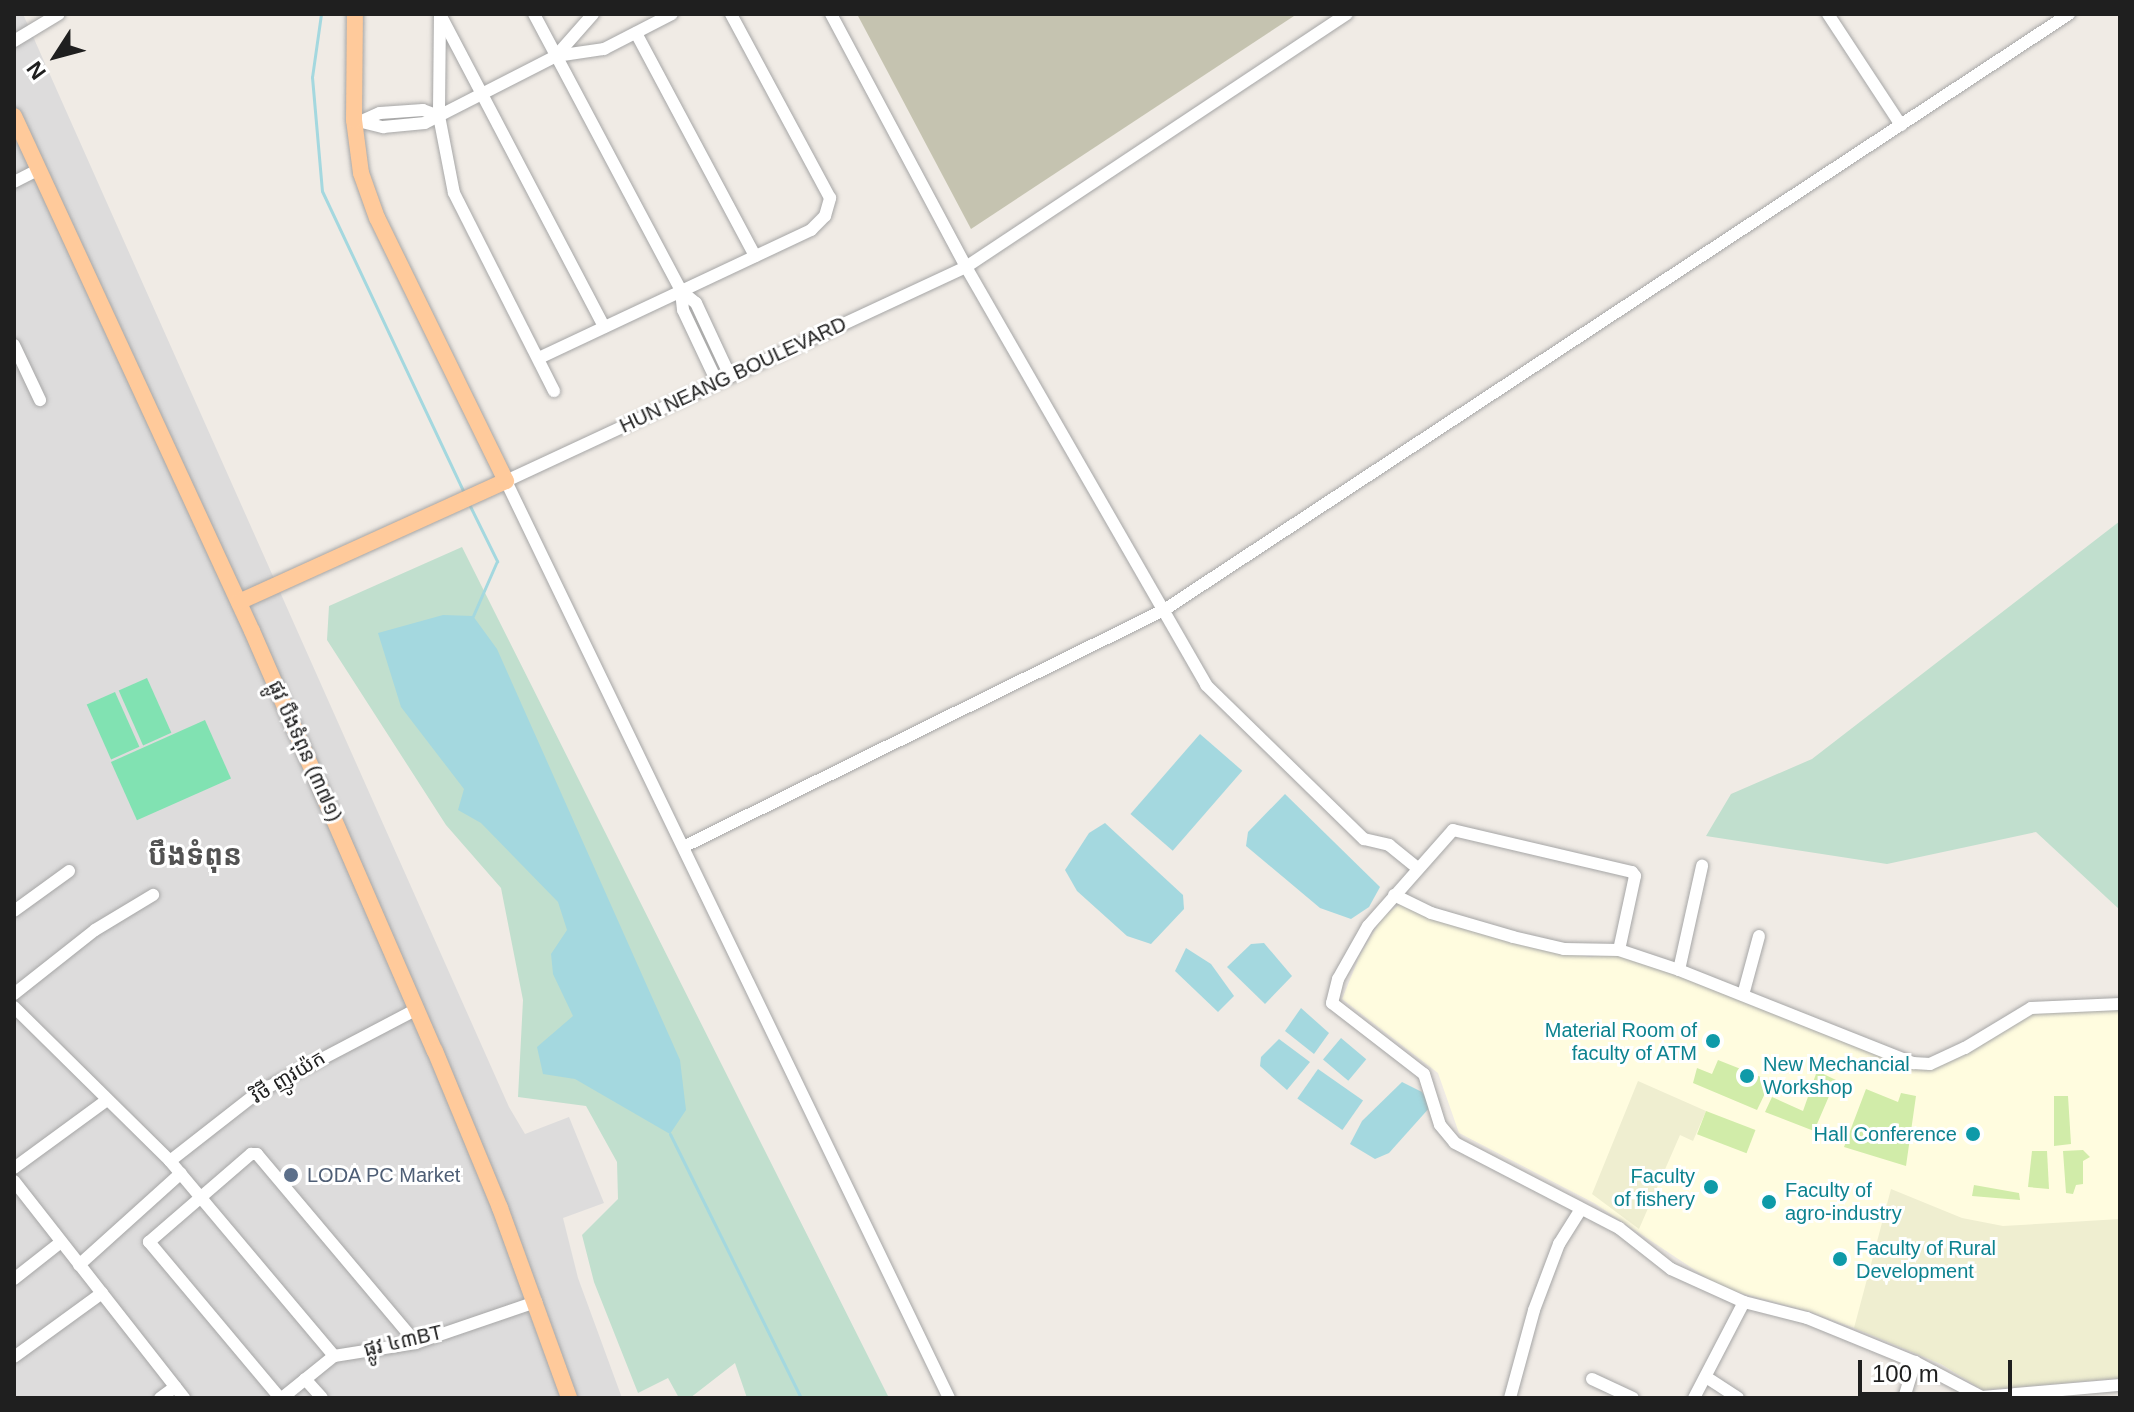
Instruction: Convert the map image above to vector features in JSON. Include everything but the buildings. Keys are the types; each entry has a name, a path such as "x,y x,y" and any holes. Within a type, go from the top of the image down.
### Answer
{"main road":[{"path":"355,14 361,173 377,218 506,481"},
{"name":"ផ្លូវ បឹងទំពុន (៣៧១)","path":"14,116 239,602 417,1009 536,1302 569,1398"},
{"name":"HUN NEANG BOULEVARD","path":"239,602 506,481"}],"street":[{"path":"14,41 59,14"},
{"path":"440,14 604,327"},
{"path":"440,14 439,116 454,193 554,391"},
{"path":"534,14 681,291 717,382"},
{"path":"556,56 593,14"},
{"path":"359,120 380,113 423,110 439,116 556,56 604,49 672,14"},
{"path":"539,358 811,230 825,216 830,198 731,14"},
{"path":"831,14 966,267 1206,685 1364,839 1389,845 1416,867"},
{"name":"HUN NEANG BOULEVARD","path":"506,481 966,267 1347,14"},
{"path":"1828,14 1901,125"},
{"path":"685,846 1164,610 2069,14"},
{"path":"636,33 755,256"},
{"path":"14,182 38,170"},
{"path":"681,291 696,303 730,376"},
{"path":"700,345 713,339"},
{"path":"14,345 40,400"},
{"path":"506,481 685,846 949,1398"},
{"path":"1619,950 1635,876 1632,872 1458,830 1445,835 1394,895 1345,967 1332,1003 1424,1074 1440,1125 1455,1143 1619,1228 1671,1269 1744,1302 1807,1318 1915,1362 1982,1397 2120,1385"},
{"path":"1679,970 1702,866"},
{"path":"14,911 69,871"},
{"path":"14,994 74,945 153,895"},
{"path":"1394,895 1431,913 1513,937 1564,949 1619,950 1679,970 1913,1063 1930,1064 2031,1008 2120,1004"},
{"path":"1743,995 1759,936"},
{"path":"14,1007 170,1161 334,1356"},
{"name":"វិថី ញូវយ៉ក","path":"170,1161 257,1093 417,1009"},
{"path":"14,1168 107,1100"},
{"path":"281,1398 149,1242 257,1154 416,1343"},
{"path":"79,1265 181,1173"},
{"path":"14,1181 184,1398"},
{"path":"1510,1398 1534,1310 1559,1244 1581,1209"},
{"path":"14,1279 61,1242"},
{"path":"14,1357 102,1293"},
{"name":"ផ្លូវ ៤៣BT","path":"281,1398 334,1356 416,1343 536,1302"},
{"path":"1694,1398 1744,1302"},
{"path":"1904,1398 1915,1362"},
{"path":"1706,1377 1738,1398"},
{"path":"305,1379 322,1398"},
{"path":"1592,1379 1633,1398"},
{"path":"160,1398 175,1387"}],"shaded area":[{"path":"14,14 23,14 509,1107 525,1134 569,1117 604,1203 563,1218 578,1278 622,1398 14,1398"},
{"path":"857,14 1297,14 971,229"},
{"path":"1400,904 1559,951 1589,957 1628,951 1914,1067 2034,1012 2120,1008 2120,1378 1983,1390 1941,1364 1876,1336 1808,1311 1722,1288 1594,1203 1459,1133 1438,1073 1342,999 1360,955 1383,917"}],"green space":[{"path":"2120,521 2120,910 2036,832 1887,864 1706,836 1731,794 1812,759"},
{"path":"462,547 889,1398 747,1398 735,1363 690,1398 679,1398 668,1378 638,1393 594,1282 582,1235 618,1199 617,1162 586,1106 518,1097 523,1000 501,888 446,825 327,640 329,606"},
{"path":"147,678 171,733 143,745 119,691"},
{"path":"115,692 139,747 111,759 87,705"},
{"path":"205,720 231,778 137,820 111,762"},
{"path":"1718,1060 1771,1081 1757,1110 1693,1083 1697,1068 1712,1074"},
{"path":"1817,1071 1836,1080 1814,1131 1765,1112 1772,1097 1803,1111"},
{"path":"1638,1081 1706,1111 1693,1141 1680,1135 1639,1229 1592,1194"},
{"path":"1866,1089 1898,1102 1901,1093 1916,1096 1906,1166 1844,1147"},
{"path":"2054,1096 2068,1096 2071,1144 2054,1146"},
{"path":"1706,1111 1755,1130 1747,1153 1697,1134"},
{"path":"2083,1150 2090,1157 2083,1161 2083,1184 2076,1185 2073,1194 2066,1193 2063,1151"},
{"path":"2032,1151 2047,1151 2049,1189 2028,1187"},
{"path":"1974,1185 2019,1193 2020,1200 1972,1196"},
{"path":"1891,1189 1962,1218 2003,1226 2120,1219 2120,1378 1983,1390 1941,1364 1854,1328"}],"water":[{"path":"443,615 473,616 497,649 680,1060 686,1110 670,1134 575,1079 543,1074 537,1047 573,1016 553,974 551,954 567,930 558,902 481,823 458,810 464,789 401,707 378,633"},
{"path":"1200,734 1242,771 1173,851 1130,814"},
{"path":"1285,794 1380,887 1369,907 1351,919 1320,908 1246,846 1248,832"},
{"path":"1105,823 1183,895 1184,909 1151,944 1127,936 1077,891 1065,870 1089,833"},
{"path":"1264,943 1292,976 1265,1004 1227,967 1251,944"},
{"path":"1186,948 1211,964 1234,996 1218,1012 1175,971"},
{"path":"1301,1008 1329,1033 1314,1054 1285,1031"},
{"path":"1341,1038 1366,1059 1348,1081 1323,1059"},
{"path":"1279,1039 1310,1062 1287,1090 1260,1066 1261,1057"},
{"path":"1318,1069 1363,1101 1342,1130 1297,1098"},
{"path":"1402,1082 1422,1092 1431,1106 1389,1153 1375,1159 1350,1144 1362,1121"}],"waterway":[{"path":"321,14 312,77 322,191 464,493"},
{"path":"469,504 497,561 473,616"},
{"path":"670,1134 801,1398"}],"place":[{"name":"Material Room of faculty of ATM","path":"1713,1041"},
{"name":"New Mechancial Workshop","path":"1747,1076"},
{"name":"Hall Conference","path":"1973,1134"},
{"name":"LODA PC Market","path":"291,1175"},
{"name":"Faculty of fishery","path":"1711,1187"},
{"name":"Faculty of agro-industry","path":"1769,1202"},
{"name":"Faculty of Rural Development","path":"1840,1259"}],"district":[{"name":"បឹងទំពុន","path":"195,856"}]}
